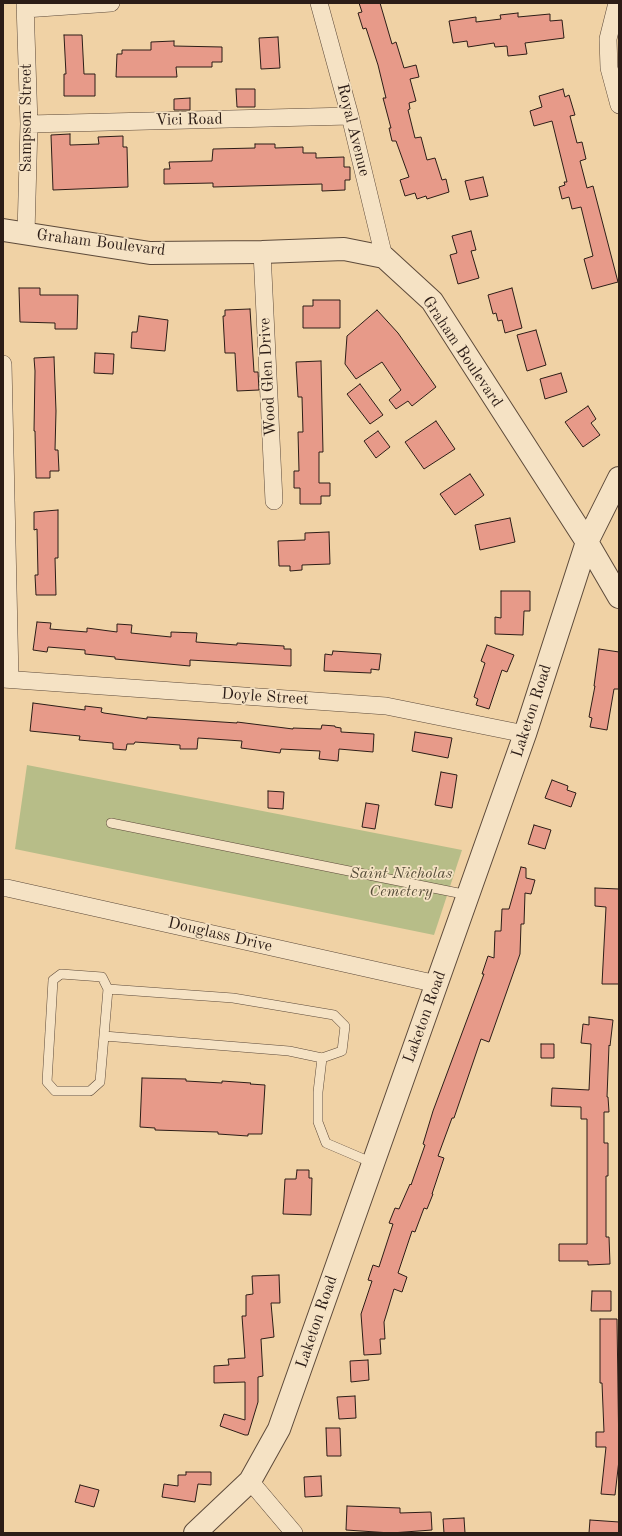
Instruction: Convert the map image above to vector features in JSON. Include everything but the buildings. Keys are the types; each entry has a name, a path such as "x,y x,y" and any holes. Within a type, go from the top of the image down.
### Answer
{"street":[{"path":"25,6 111,3"},
{"name":"Royal Avenue","path":"319,3 350,116 384,257"},
{"path":"617,3 608,39 609,68 619,105"},
{"name":"Sampson Street","path":"25,6 29,124 26,233"},
{"name":"Vici Road","path":"29,124 350,116"},
{"name":"Graham Boulevard","path":"3,230 150,253 262,252 344,249 384,257 432,301 587,542 619,597"},
{"name":"Wood Glen Drive","path":"262,252 274,501"},
{"path":"3,364 6,679"},
{"name":"Laketon Road","path":"195,1533 250,1481 279,1429 524,734 587,542 619,478"},
{"name":"Doyle Street","path":"6,679 386,706 524,734"},
{"name":"Douglass Drive","path":"3,888 437,984"},
{"path":"250,1481 294,1533"}],"lane":[{"path":"111,823 468,895"},
{"path":"61,974 102,977 108,989 100,1082 90,1092 55,1091 47,1082 53,980 61,974"},
{"path":"104,1036 289,1051 322,1058 342,1051 345,1026 334,1015 233,998 108,989"},
{"path":"322,1058 318,1092 318,1122 326,1143 373,1163"}],"green space":[{"name":"Saint Nicholas Cemetery","path":"27,765 462,850 434,935 15,849"}]}
